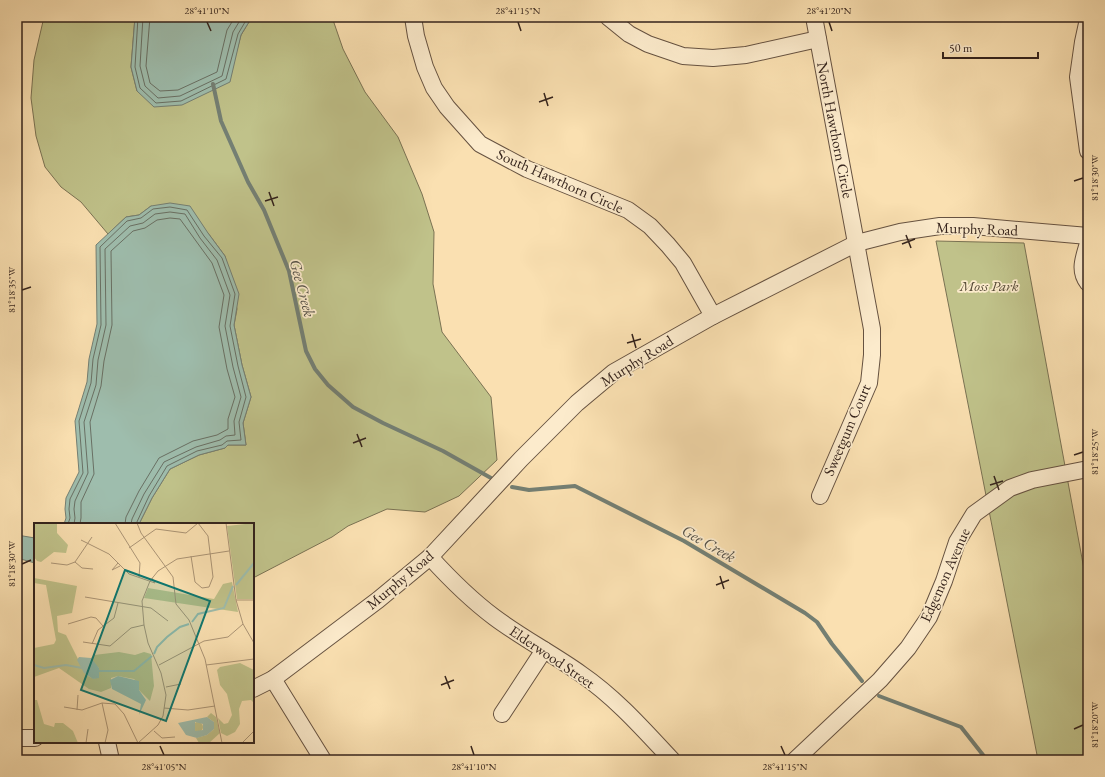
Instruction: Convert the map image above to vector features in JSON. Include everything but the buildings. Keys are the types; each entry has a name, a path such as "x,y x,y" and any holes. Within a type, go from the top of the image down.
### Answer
{"street":[{"name":"South Hawthorn Circle","path":"413,17 416,36 434,88 447,108 480,144 527,169 628,210 644,222 668,245 683,264 713,316"},
{"path":"608,17 629,34 648,44 683,56 712,58 746,55 818,39"},
{"name":"North Hawthorn Circle","path":"814,17 856,243"},
{"path":"1088,19 1078,77 1088,143"},
{"name":"Murphy Road","path":"254,688 273,679 378,600 430,557 521,459 577,403 614,372 713,316 856,243 900,232 940,226 973,226 1088,236"},
{"name":"Sweetgum Court","path":"820,496 868,383 872,355 872,329 856,243"},
{"path":"1088,243 1083,261 1083,274 1088,283"},
{"name":"Edgemon Avenue","path":"795,760 880,680 908,648 929,618 944,582 957,542 974,514 1010,488 1032,480 1088,468"},
{"name":"Elderwood Street","path":"430,557 466,594 495,618 582,674 610,697 632,717 672,760"},
{"path":"502,714 544,650"},
{"path":"273,679 323,760"},
{"path":"17,738 34,738"},
{"path":"107,743 111,760"}],"green space":[{"path":"44,17 135,17 131,67 137,91 235,57 241,35 252,17 332,17 343,49 365,92 398,137 422,194 434,232 433,284 442,332 491,397 497,460 459,496 425,512 387,509 348,526 332,537 254,577 254,523 140,523 152,498 170,469 199,455 225,448 228,445 246,445 243,423 251,397 242,365 234,325 237,309 225,256 208,233 151,206 139,215 126,217 108,234 81,202 61,187 45,167 36,136 31,98 34,60"},
{"name":"Moss Park","path":"936,241 1024,243 1088,591 1088,760 1038,760"}],"water":[{"path":"135,17 252,17 241,35 230,82 182,105 154,107 137,91 131,67"},
{"path":"170,203 190,206 225,256 239,294 234,325 242,365 251,397 243,423 246,445 228,445 225,448 199,455 170,469 152,498 140,523 64,523 66,518 66,498 79,472 75,421 87,382 89,359 97,324 96,245 126,217 139,215 151,206"},
{"path":"17,535 34,538 34,563 17,558"}],"waterway":[{"name":"Gee Creek","path":"213,84 221,121 248,182 264,210 289,271 306,351 315,369 328,385 353,407 443,451 491,478"},
{"name":"Gee Creek","path":"512,487 529,490 575,486 684,541 805,613 817,622 832,644 862,681"},
{"name":"Gee Creek","path":"879,696 961,727 987,760"}]}
